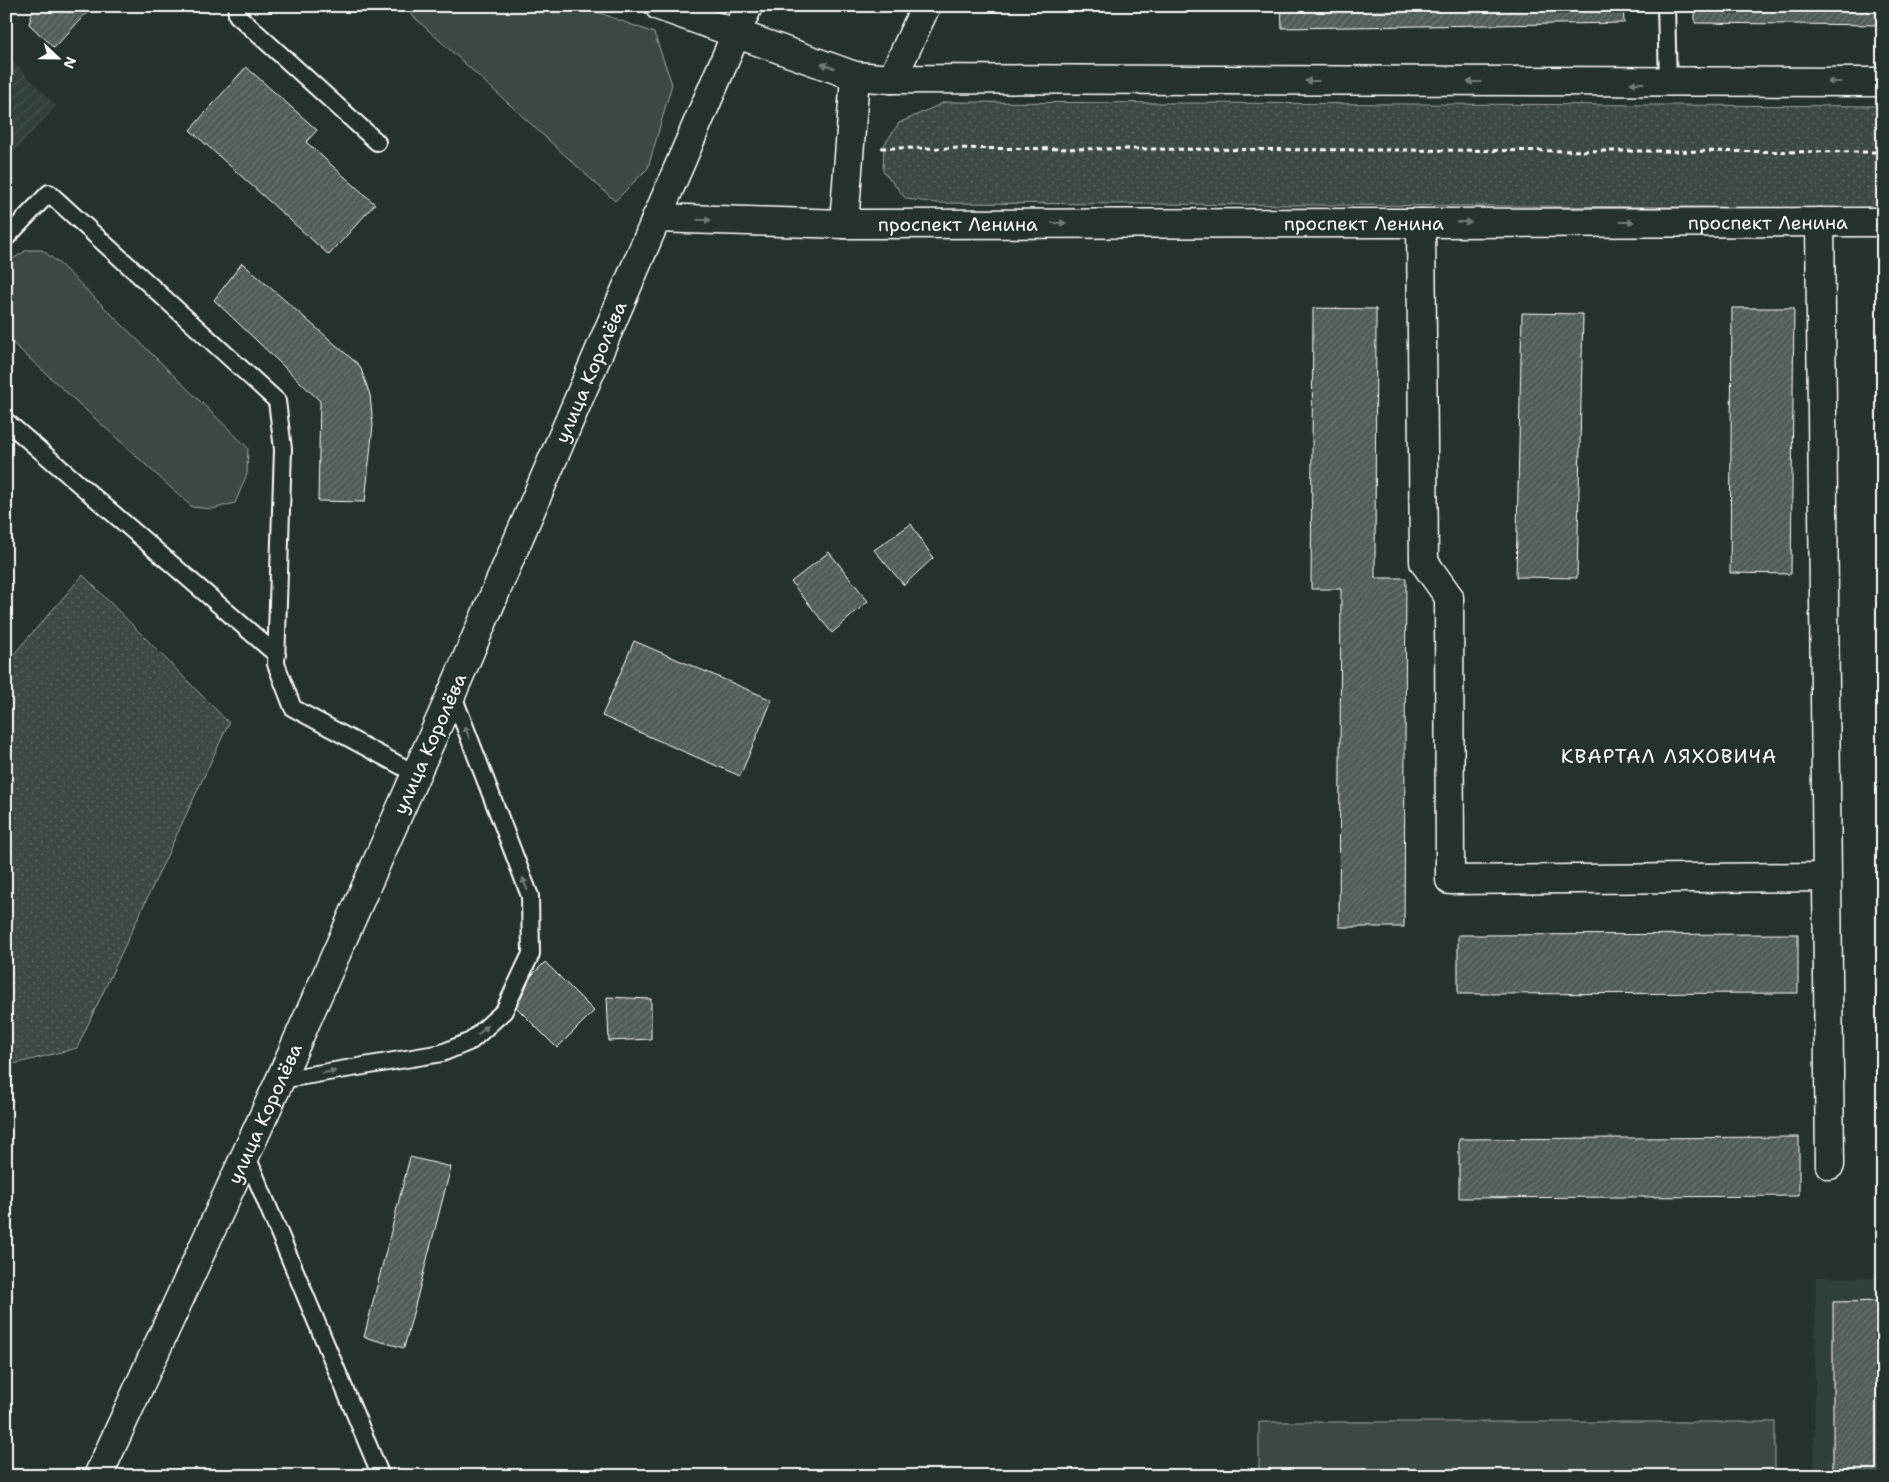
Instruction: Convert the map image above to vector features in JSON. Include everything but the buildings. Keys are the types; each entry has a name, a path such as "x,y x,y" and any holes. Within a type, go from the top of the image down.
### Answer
{"main road":[{"path":"659,6 855,76 892,80 1883,82"},
{"name":"улица Королёва","path":"98,1476 280,1080 452,693 748,6"},
{"path":"892,80 926,6"},
{"path":"844,224 855,76"},
{"name":"проспект Ленина","path":"656,218 844,224 1883,222"},
{"path":"1421,222 1424,562 1448,597 1450,880 1827,877"},
{"path":"1820,222 1830,1164"}],"lane":[{"path":"237,6 236,15 377,142"},
{"path":"1666,6 1668,83"},
{"path":"6,238 49,194 277,401 283,449 276,664 293,708 416,774"},
{"path":"6,421 276,655"},
{"path":"280,1080 442,1053 471,1041 504,1011 531,954 530,896 452,693"},
{"path":"246,1154 381,1476"}],"path":[{"path":"849,148 1883,152"}],"shaded area":[{"path":"402,6 581,6 654,33 672,84 648,168 615,201"},
{"path":"6,54 56,106 6,161"},
{"path":"945,102 1883,106 1883,208 937,203 906,199 883,171 884,145 899,123"},
{"path":"27,250 42,250 61,265 248,448 247,474 235,503 212,509 192,507 6,337 6,266 11,260"},
{"path":"83,575 229,723 77,1048 6,1066 6,663"},
{"path":"1816,1277 1883,1278 1883,1476 1814,1476"},
{"path":"1259,1422 1775,1422 1775,1476 1259,1476"}],"district":[{"name":"КВАРТАЛ ЛЯХОВИЧА","path":"1669,756"}]}
